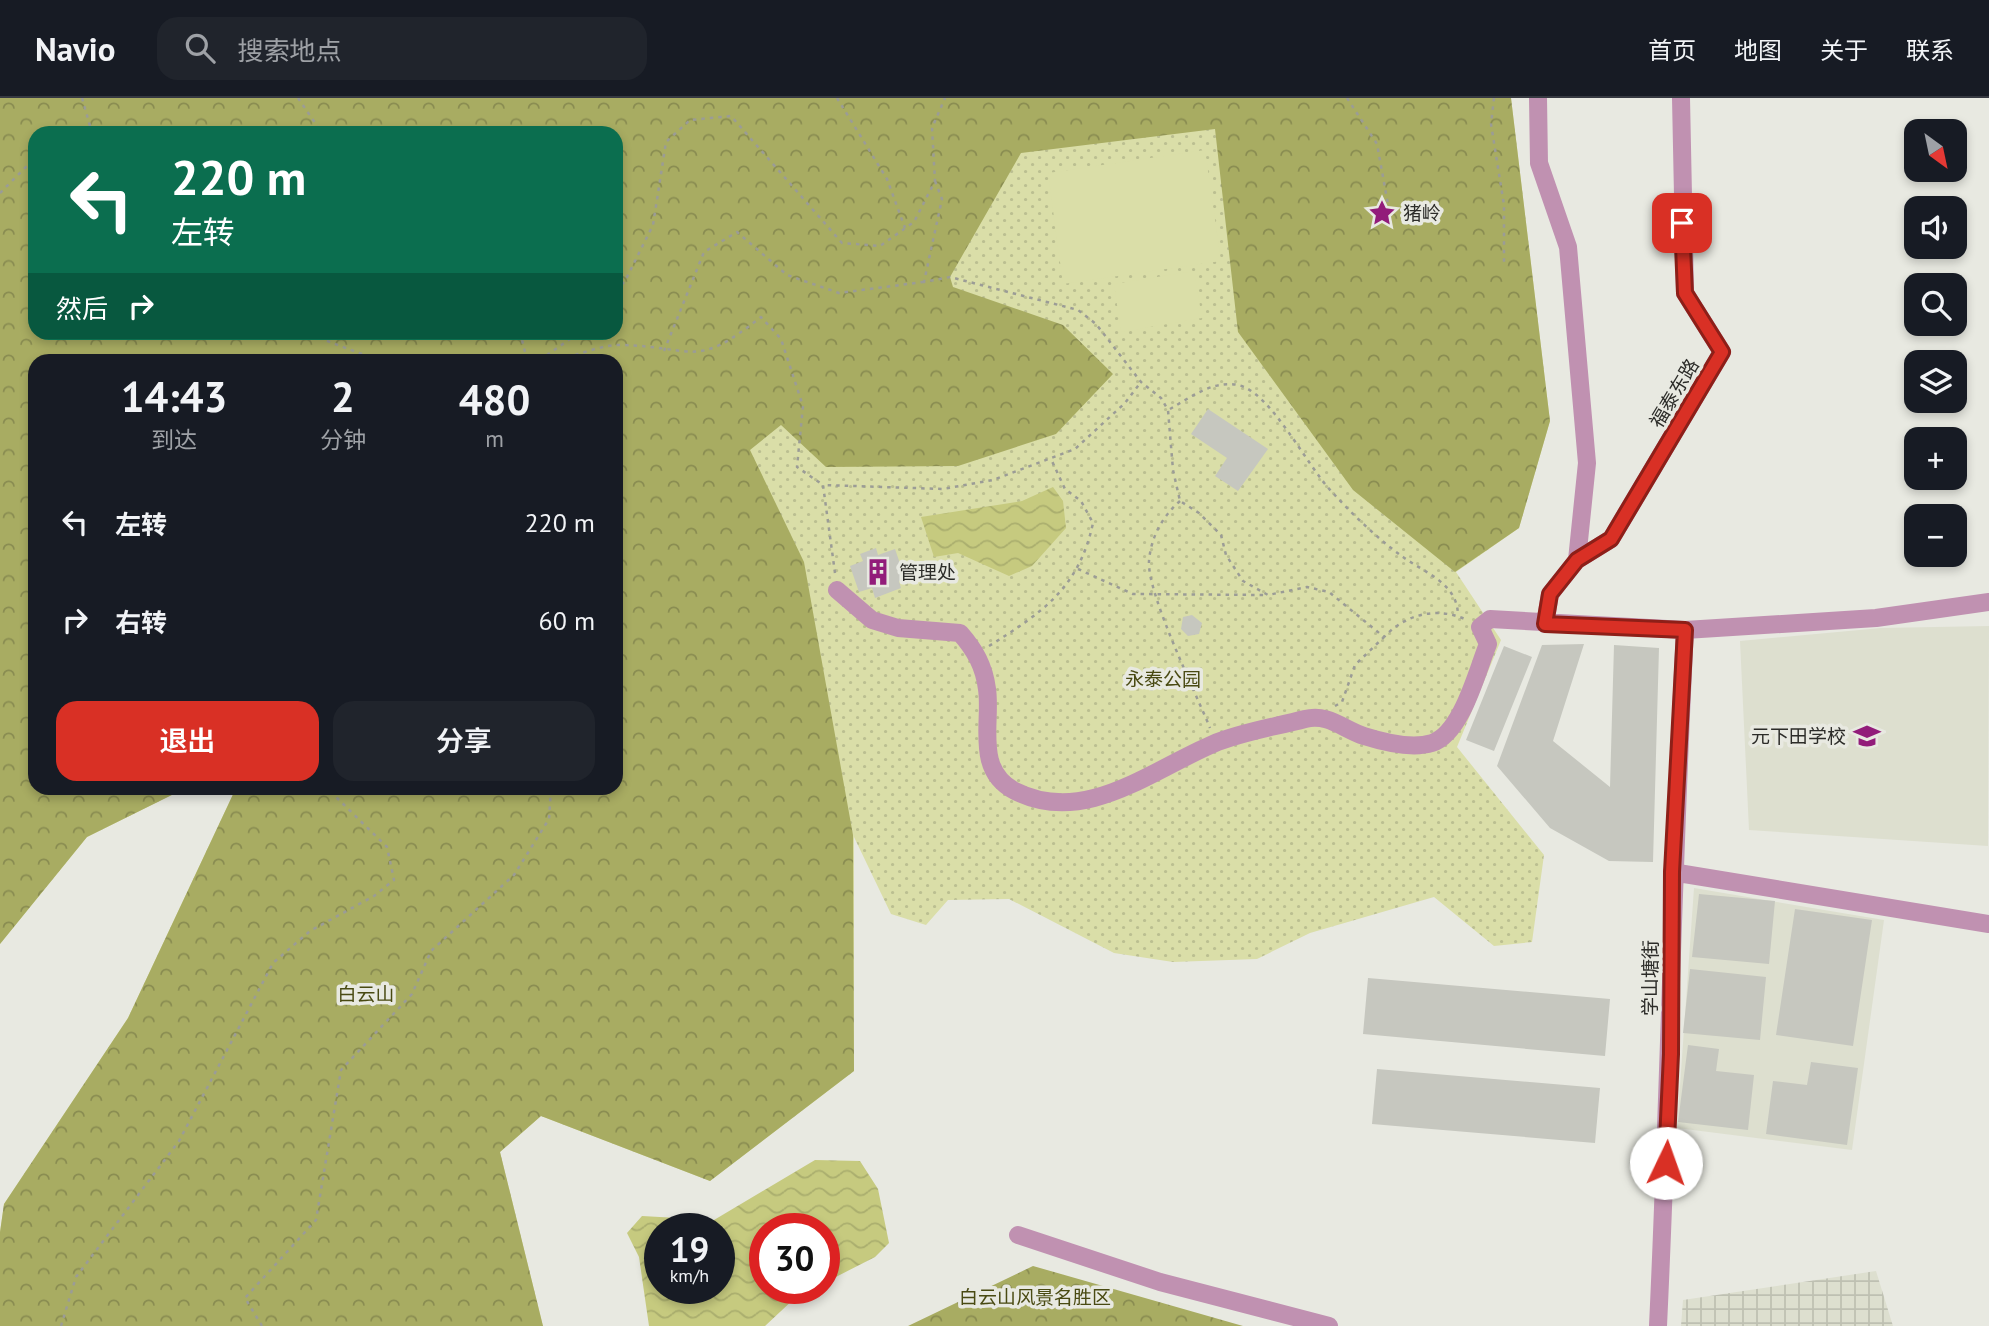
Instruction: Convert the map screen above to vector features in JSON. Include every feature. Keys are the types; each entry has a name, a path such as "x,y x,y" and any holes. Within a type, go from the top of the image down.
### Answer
{"street":[{"path":"1538,98 1539,163 1568,247 1586,449 1577,560 1550,594 1545,624"},
{"name":"福泰东路","path":"1577,560 1611,539 1722,352 1685,293 1681,98"},
{"path":"837,590 872,620 898,628 960,633 977,653 988,691 985,726 992,768 1014,790 1067,804 1094,800 1216,743 1319,715 1364,736 1415,746 1434,743 1456,725 1488,644 1479,626 1490,620 1504,618 1545,624 1685,630 1876,618 1989,603"},
{"name":"学山塘街","path":"1658,1326 1671,1054 1672,872 1685,630"},
{"path":"1672,872 1989,924"},
{"path":"1018,1235 1160,1282 1329,1326"}],"path":[{"path":"82,98 90,126"},
{"path":"298,98 317,126"},
{"path":"837,98 887,179 905,228"},
{"path":"924,282 942,199 935,181 932,128 944,98"},
{"path":"1347,98 1377,144 1389,210"},
{"path":"1494,98 1491,124 1504,205 1504,263"},
{"path":"623,279 653,225 666,142 690,120 731,116 842,243 880,246 914,222 935,181"},
{"path":"0,193 28,165"},
{"path":"664,351 704,252 737,233 787,275 839,293 950,277 1078,310 1097,324 1141,382 1161,398 1168,410 1173,470 1180,501 1199,513 1221,536 1226,555 1243,581 1268,596"},
{"path":"582,354 620,344 700,354 728,343 761,317 781,339 803,406 797,467 823,485 943,489 993,480 1075,449 1125,403 1141,382"},
{"path":"324,340 361,354"},
{"path":"549,354 569,340"},
{"path":"1168,410 1209,386 1238,385 1258,393 1331,491 1402,556 1446,585 1458,601 1458,616"},
{"path":"977,653 1015,630 1066,588 1087,553 1093,523 1081,501 1065,489 1051,458"},
{"path":"823,485 837,590"},
{"path":"1180,501 1166,514 1153,539 1149,564 1154,592 1216,743"},
{"path":"1077,569 1133,594 1154,592 1268,596 1307,587 1329,592 1384,637"},
{"path":"1319,715 1342,702 1355,665 1399,622 1424,613 1458,616 1479,626"},
{"path":"61,1326 76,1277 179,1142 273,963 310,932 374,897 394,880 387,847 335,795"},
{"path":"262,1326 245,1298 316,1220 331,1144 341,1070 412,994 431,951 514,875 550,818 551,795"}],"shaded area":[{"name":"元下田学校","path":"1989,626 1988,846 1749,830 1740,641 1881,628"},
{"path":"1694,888 1884,920 1852,1150 1677,1128"},
{"path":"1876,1271 1893,1326 1681,1326 1683,1300"}],"green space":[{"name":"白云山","path":"0,98 1511,98 1550,421 1519,528 1456,572 1501,640 1457,747 1544,855 1532,942 1494,946 1434,897 1310,933 1257,959 1173,962 1114,953 1009,899 948,900 926,925 891,914 854,837 854,1071 710,1181 541,1116 500,1152 543,1326 0,1326 0,1232 4,1204 128,1018 233,795 623,795 623,354 28,354 28,795 172,795 87,837 0,944"},
{"name":"白云山","path":"0,98 1511,98 1550,421 1519,528 1455,572 1353,490 1238,332 1215,129 1021,153 950,277 953,287 1063,325 1113,374 1056,434 958,466 826,467 781,425 750,450 804,562 853,835 854,1071 710,1181 541,1116 500,1152 543,1326 0,1326 0,1232 4,1204 128,1018 233,795 623,795 623,354 28,354 28,795 172,795 87,837 0,944"},
{"path":"1205,150 1221,261 1063,284 1048,173"},
{"path":"1194,271 1202,318 1121,332 1114,284"},
{"name":"白云山风景名胜区","path":"1033,1266 1243,1326 908,1326"}],"water":[{"path":"1053,487 1063,501 1066,528 1032,566 1009,576 958,553 934,557 921,517 1022,501"},
{"path":"815,1160 860,1161 878,1189 889,1243 875,1257 840,1275 840,1213 749,1213 749,1304 789,1304 765,1326 649,1326 646,1304 735,1304 735,1213 726,1213"},
{"path":"642,1216 644,1292 639,1257 627,1233"}],"building":[{"path":"1208,409 1268,449 1238,491 1215,476 1227,458 1191,434"},
{"name":"管理处","path":"876,548 878,555 895,549 905,578 899,581 901,588 875,598 872,588 859,592 850,566 863,561 860,554"},
{"path":"1192,615 1202,623 1199,634 1188,636 1181,629 1183,617"},
{"path":"1584,644 1553,741 1610,787 1614,645 1659,648 1653,862 1609,861 1550,828 1497,766 1542,645"},
{"path":"1504,646 1532,657 1494,751 1466,740"},
{"path":"1699,894 1775,901 1769,964 1692,957"},
{"path":"1795,909 1872,920 1853,1046 1776,1035"},
{"path":"1690,969 1766,977 1760,1040 1683,1033"},
{"path":"1368,978 1610,999 1605,1056 1363,1034"},
{"path":"1688,1045 1719,1049 1716,1071 1754,1075 1748,1130 1678,1122"},
{"path":"1811,1062 1858,1068 1847,1145 1766,1134 1773,1081 1807,1085"},
{"path":"1377,1069 1600,1088 1595,1143 1372,1124"}],"place":[{"name":"猪岭","path":"1382,213"},
{"name":"管理处","path":"878,572"},
{"name":"元下田学校","path":"1867,736"}],"route":[{"path":"1666,1163 1671,1054 1672,872 1685,630 1545,624 1550,594 1577,560 1611,539 1722,352 1685,293 1682,223"}],"park label":[{"name":"永泰公园","path":"1163,679"}]}
